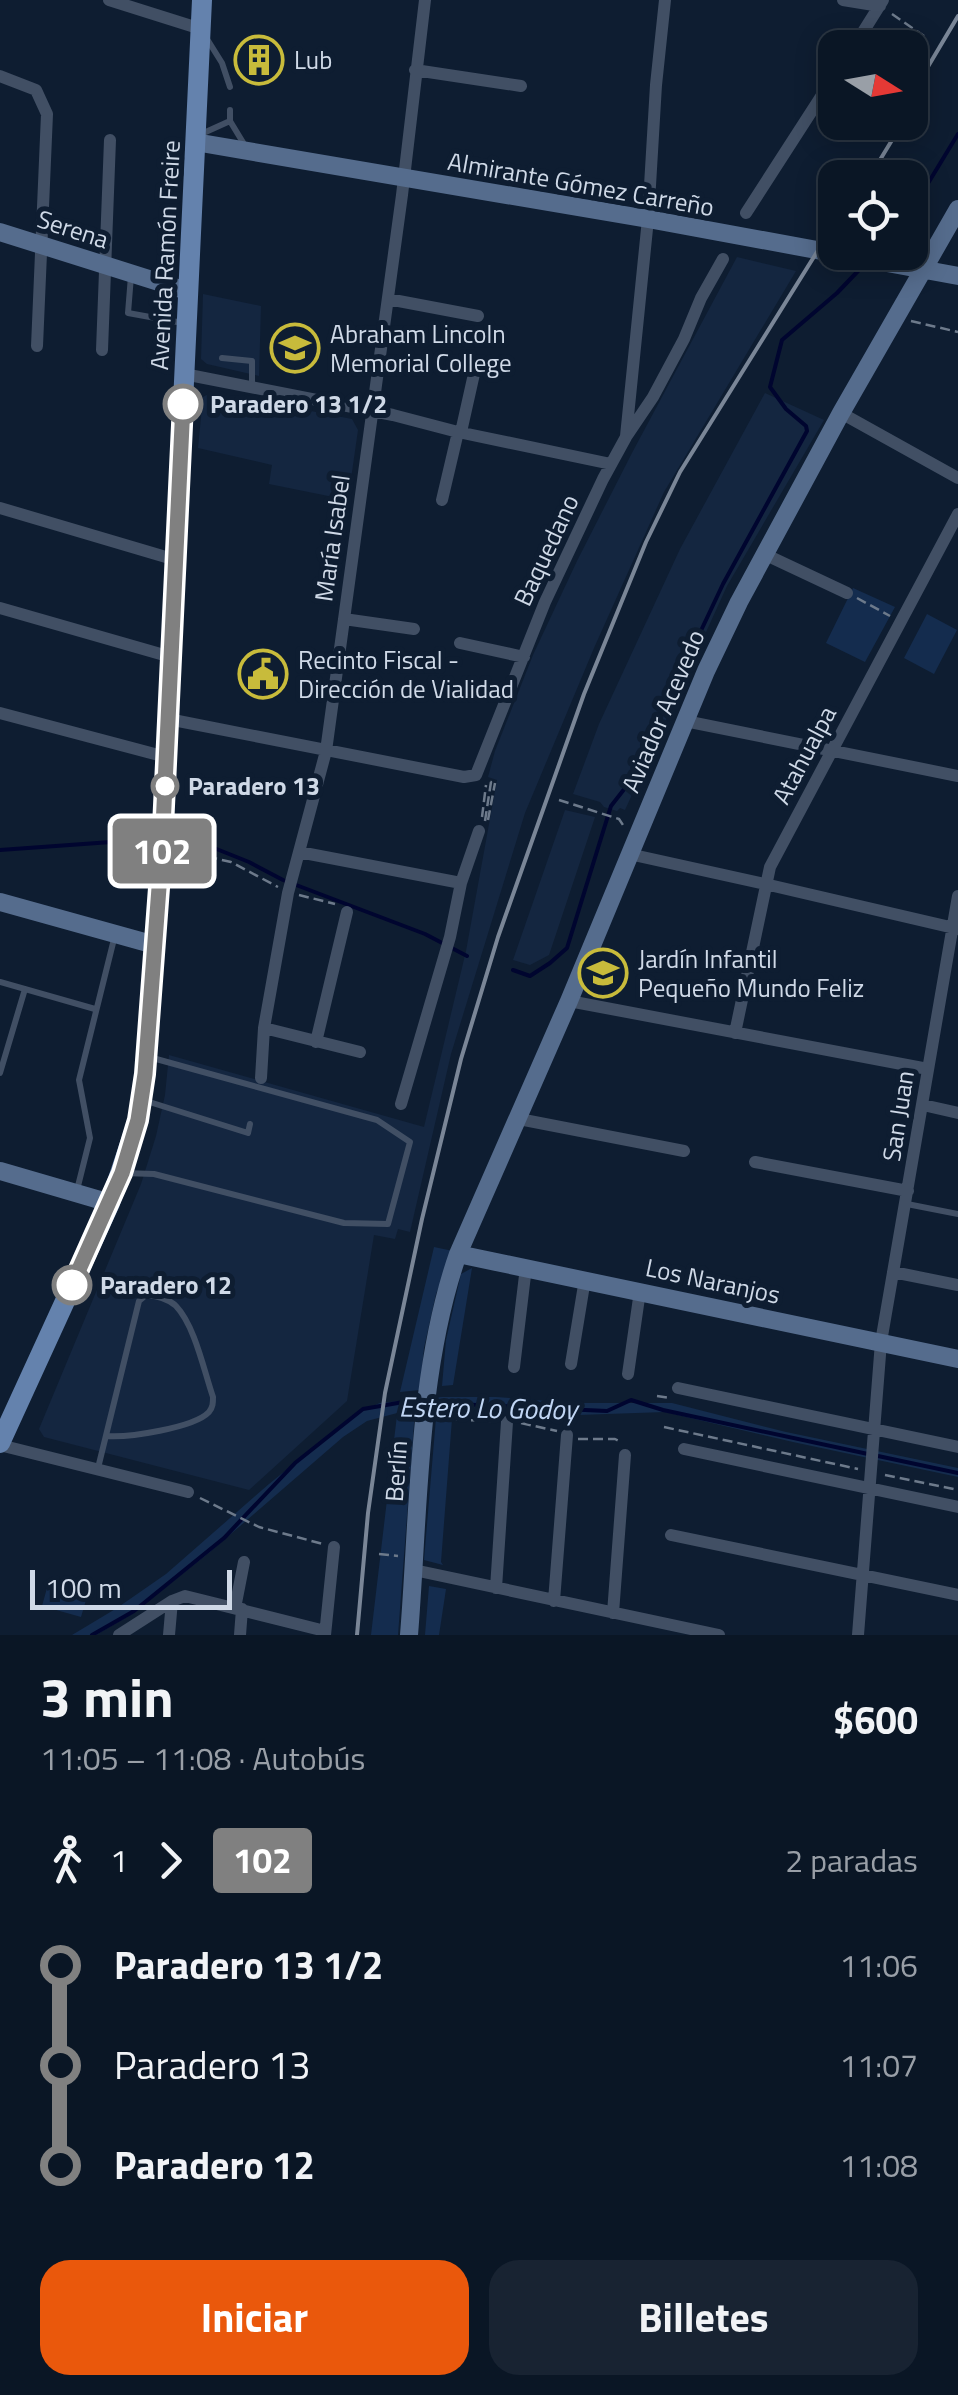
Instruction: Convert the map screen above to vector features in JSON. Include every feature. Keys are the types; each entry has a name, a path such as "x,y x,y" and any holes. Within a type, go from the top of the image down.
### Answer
{"main road":[{"name":"Avenida Ramón Freire","path":"0,1444 110,1204 142,1100 166,757 202,0"},
{"name":"Almirante Gómez Carreño","path":"195,139 249,152 818,250"},
{"name":"Aviador Acevedo","path":"928,260 958,209"},
{"name":"Serena","path":"0,232 187,291"},
{"name":"Aviador Acevedo","path":"458,1254 739,602 922,270"},
{"name":"Almirante Gómez Carreño","path":"928,270 958,276"},
{"path":"0,902 155,945"},
{"path":"0,1171 110,1204"},
{"name":"Los Naranjos","path":"458,1254 958,1358"},
{"name":"Berlín","path":"409,1635 425,1417 436,1328 458,1254"}],"street":[{"path":"108,0 200,30"},
{"name":"María Isabel","path":"260,1086 264,1028 288,892 326,751 425,0"},
{"path":"626,438 665,0"},
{"path":"843,0 882,3 865,30"},
{"path":"415,70 522,86"},
{"path":"0,76 36,90 48,114 38,346"},
{"path":"746,213 818,101"},
{"path":"102,350 110,140"},
{"name":"Baquedano","path":"482,778 545,602 611,464 653,398 723,258"},
{"path":"388,299 478,316"},
{"path":"442,500 476,365"},
{"path":"184,374 611,464"},
{"path":"841,413 958,478"},
{"path":"0,508 176,560"},
{"name":"Atahualpa","path":"735,1033 770,867 958,514"},
{"path":"764,554 847,593"},
{"path":"0,608 170,657"},
{"path":"344,619 414,629"},
{"path":"460,642 524,657"},
{"path":"0,714 166,757"},
{"path":"168,719 464,778 482,778"},
{"path":"685,721 958,776"},
{"path":"401,1104 450,937 461,883 483,829"},
{"path":"299,852 461,883"},
{"path":"629,854 955,928"},
{"name":"San Juan","path":"858,1635 880,1342 958,896"},
{"path":"316,1042 347,912"},
{"path":"569,1001 928,1069"},
{"path":"264,1028 360,1052"},
{"path":"923,1105 958,1113"},
{"path":"518,1119 684,1151"},
{"path":"756,1162 907,1197"},
{"path":"514,1367 526,1267"},
{"path":"894,1272 958,1285"},
{"path":"571,1364 585,1279"},
{"path":"628,1374 640,1291"},
{"path":"678,1388 875,1436 958,1447"},
{"path":"496,1588 507,1422"},
{"path":"554,1601 567,1437"},
{"path":"0,1444 188,1492"},
{"path":"684,1449 958,1507"},
{"path":"614,1613 625,1454"},
{"path":"671,1535 958,1594"},
{"path":"119,1635 185,1596 325,1633 334,1547"},
{"path":"240,1635 238,1609 244,1562"},
{"path":"414,1564 496,1588 614,1613 661,1629 719,1635"},
{"path":"169,1635 172,1601"}],"lane":[{"path":"200,30 222,63 230,87"},
{"path":"230,110 230,120 249,152"},
{"path":"195,139 230,120"},
{"path":"131,275 128,313 186,324"},
{"path":"222,358 252,361 252,387"},
{"path":"76,1193 90,1138 79,1080 116,934"},
{"path":"0,982 95,1010"},
{"path":"0,1073 3,1049 24,989"},
{"path":"122,1173 154,1174 344,1223 388,1224 410,1142 377,1120 147,1056"},
{"path":"142,1100 248,1133 250,1124"},
{"path":"907,1197 958,1214"},
{"path":"98,1469 106,1436 139,1302 146,1295 168,1300 178,1308 193,1337 213,1396 212,1406 207,1414 185,1424 127,1438 106,1436"}],"path":[{"path":"882,3 916,30"},
{"path":"896,317 958,332"},
{"path":"847,593 900,622"},
{"path":"482,778 483,829"},
{"path":"483,829 495,783"},
{"path":"559,800 619,820"},
{"path":"186,851 231,862 288,892 338,905 347,912"},
{"path":"664,1427 958,1490"},
{"path":"567,1437 615,1439 624,1446 625,1454"},
{"path":"188,1492 260,1528 334,1547"},
{"path":"380,1554 414,1564"}],"shaded area":[{"path":"737,257 796,271 664,492 525,813 451,1054 410,1232 398,1229 395,1239 374,1235 347,1401 249,1490 44,1437 39,1429 141,1184 165,1095 169,1055 424,1127 466,951 497,780 488,777 495,751 533,655 577,561"},
{"path":"203,294 261,306 259,376 207,364 201,359"},
{"path":"212,392 352,419 358,430 348,500 269,484 272,465 198,448 203,397"},
{"path":"765,393 824,420 727,586 625,810 604,807 600,802 573,794 599,724 680,549"},
{"path":"853,588 895,607 865,662 826,643"},
{"path":"927,614 957,630 934,674 904,658"},
{"path":"565,810 595,817 549,955 530,965 513,960"},
{"path":"434,1247 453,1251 436,1294 420,1390 400,1392"},
{"path":"472,1268 453,1385 442,1386 446,1340 461,1274"},
{"path":"442,1397 672,1403 786,1432 958,1468 958,1477 665,1412 578,1415 417,1409 398,1635 371,1635 397,1415 401,1412 367,1421 343,1437 132,1614 96,1635 72,1635 166,1574 358,1412 380,1403"},
{"path":"436,1418 452,1419 443,1565 424,1560"},
{"path":"429,1586 446,1589 439,1635 425,1635"},
{"path":"47,1588 86,1600 81,1617 42,1606"}],"waterway":[{"path":"928,183 958,134"},
{"path":"513,970 530,976 567,948 611,806 629,783 723,584 807,431 770,387 782,340 859,270"},
{"path":"0,850 139,840"},
{"path":"182,840 204,844 249,862 283,880 425,934 467,956"},
{"name":"Estero Lo Godoy","path":"432,1403 607,1411 631,1400 868,1454"},
{"name":"Estero Lo Godoy","path":"92,1635 134,1611 224,1538 295,1463 363,1409 422,1401"},
{"name":"Estero Lo Godoy","path":"878,1456 958,1473"}],"railway":[{"path":"928,67 958,16"},
{"path":"880,160 892,140"},
{"path":"357,1635 368,1513 385,1393 461,1059 498,937 584,694 646,542 680,472 818,250"}],"bus line":[{"name":"102","path":"72,1285 122,1173 138,1120 145,1074 162,848 183,404"}],"place":[{"name":"Lub","path":"259,60"},
{"name":"Abraham Lincoln Memorial College","path":"295,348"},
{"name":"Paradero 13 1/2","path":"183,404"},
{"name":"Recinto Fiscal - Dirección de Vialidad","path":"263,674"},
{"name":"Paradero 13","path":"165,786"},
{"name":"Jardín Infantil Pequeño Mundo Feliz","path":"603,973"},
{"name":"Paradero 12","path":"72,1285"}]}
